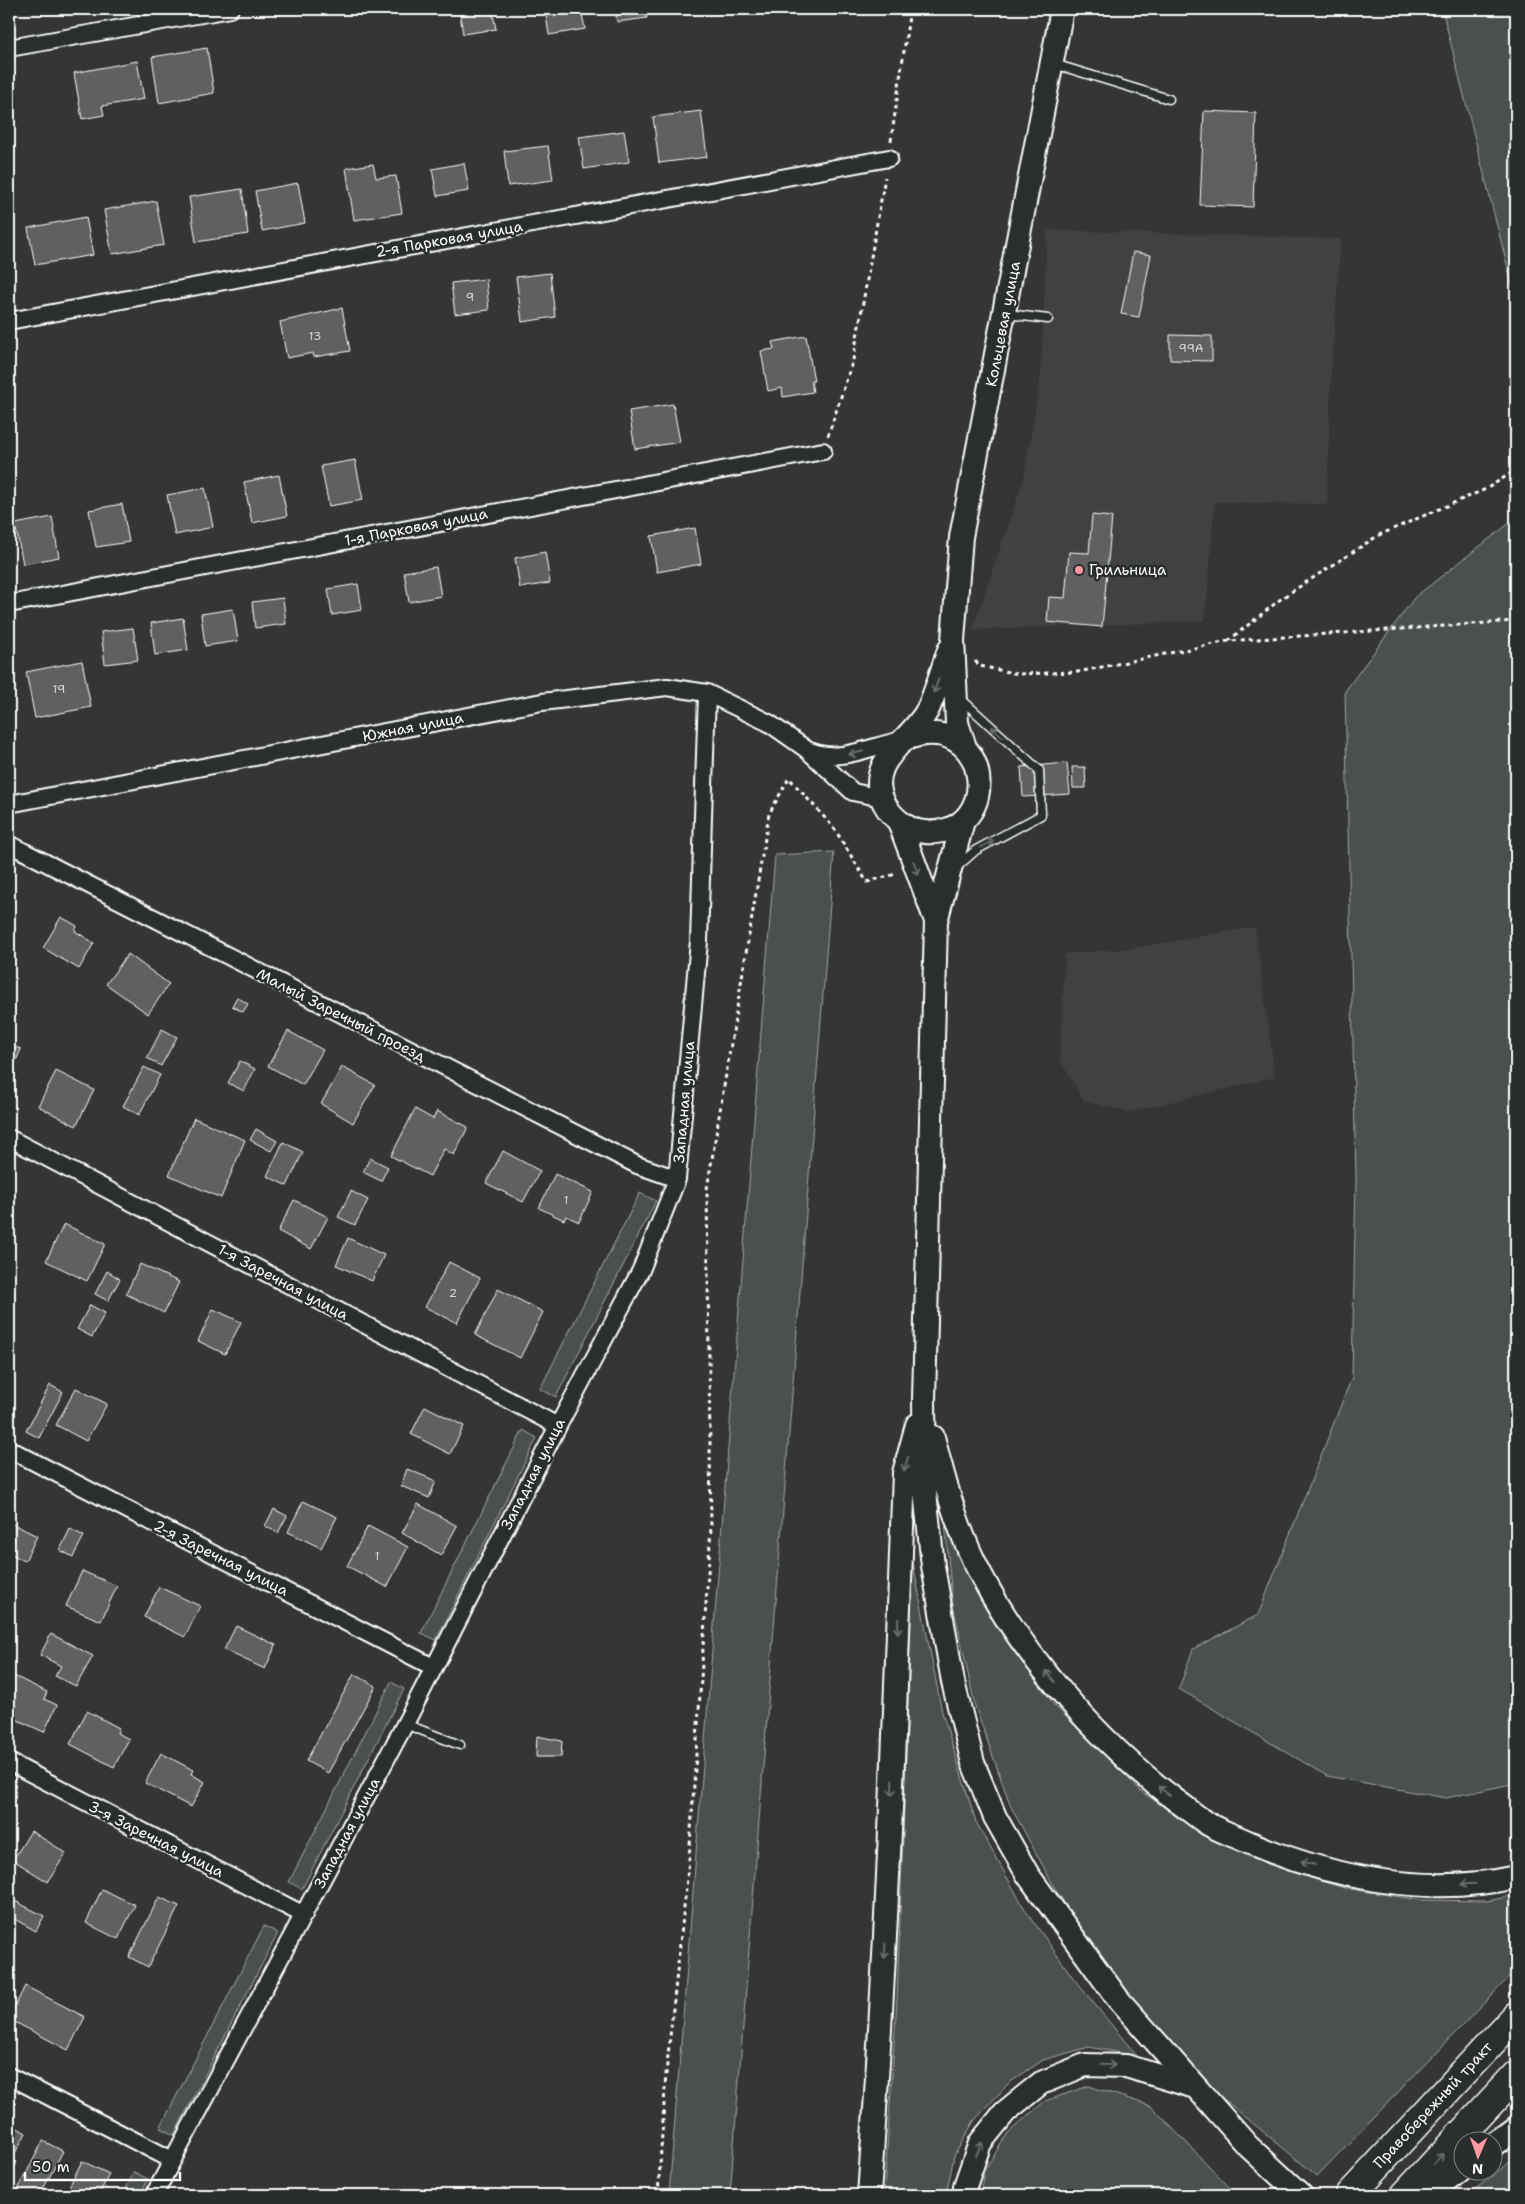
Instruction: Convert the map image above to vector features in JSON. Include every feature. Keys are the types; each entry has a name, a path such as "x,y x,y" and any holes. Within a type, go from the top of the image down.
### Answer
{"highway":[{"name":"Правобережный тракт","path":"1350,2195 1516,2016"},
{"path":"1405,2195 1516,2075"}],"street":[{"path":"9,48 230,9"},
{"name":"Кольцевая улица","path":"953,640 961,536 1062,9"},
{"name":"2-я Парковая улица","path":"9,321 889,158"},
{"name":"1-я Парковая улица","path":"9,604 823,451"},
{"path":"953,640 957,723 965,747 974,760 980,776 979,792 974,808 963,821 949,829 933,833 919,832 899,822 889,813 882,798 880,782 883,766 891,751 903,740 928,708 953,640"},
{"name":"Южная улица","path":"9,804 542,702 667,687 707,693 769,723 806,750 853,792 882,798"},
{"name":"Западная улица","path":"154,2195 406,1724 433,1667 558,1426 642,1270 677,1179 698,941 707,693"},
{"path":"806,750 824,756 844,755 919,734 935,733 951,738 965,747"},
{"path":"963,821 936,922 924,1400 925,1492 933,1566 953,1682 973,1763 995,1817 1028,1875 1118,1999 1248,2146 1301,2195"},
{"path":"899,822 936,922"},
{"name":"Малый Заречный проезд","path":"9,844 637,1165 677,1179"},
{"name":"1-я Заречная улица","path":"9,1138 558,1426"},
{"path":"924,1400 941,1469 960,1527 981,1575 1008,1619 1047,1674 1098,1730 1150,1781 1208,1824 1278,1855 1348,1874 1420,1885 1490,1883 1516,1877"},
{"path":"868,2195 880,2044 890,1852 904,1473 924,1400"},
{"name":"2-я Заречная улица","path":"9,1449 433,1667"},
{"name":"3-я Заречная улица","path":"9,1762 304,1915"},
{"path":"964,2195 965,2186 980,2143 1005,2112 1041,2083 1084,2065 1126,2066 1196,2088"},
{"path":"9,2076 172,2160"},
{"path":"1502,2138 1516,2128"},
{"path":"1427,2195 1452,2176"}],"lane":[{"path":"1052,64 1169,100"},
{"path":"1005,314 1048,319"},
{"path":"949,874 976,850 1041,815 1039,770 956,695"},
{"path":"406,1724 460,1745"}],"path":[{"path":"823,451 854,360 889,158 910,9"},
{"path":"1228,641 1282,598 1379,535 1486,489 1516,470"},
{"path":"953,640 980,666 1018,674 1078,672 1228,641 1516,622"},
{"path":"658,2195 666,2074 689,1860 711,1528 707,1189 769,814 789,778 834,828 867,882 916,868"}],"shaded area":[{"path":"1442,9 1516,9 1516,300"},
{"path":"1047,230 1341,239 1331,374 1327,504 1215,502 1205,621 972,630 1024,478 1041,373"},
{"path":"1516,518 1516,1783 1446,1798 1327,1776 1179,1689 1193,1649 1258,1615 1352,1377 1356,1178 1345,691 1415,597"},
{"path":"834,852 730,2195 669,2195 775,855"},
{"path":"1255,927 1275,1077 1129,1112 1084,1101 1060,1060 1065,954 1134,948"},
{"path":"640,1193 656,1201 556,1397 540,1389"},
{"path":"523,1430 537,1438 436,1640 421,1633"},
{"path":"945,1522 972,1584 1054,1705 1143,1793 1183,1819 1265,1863 1344,1888 1420,1900 1487,1901 1516,1895 1516,1970 1317,2176 1209,2087 1152,2023 1107,1966 1057,1892 1011,1807 975,1706 952,1600"},
{"path":"913,1563 942,1712 976,1822 1026,1911 1074,1979 1137,2056 1089,2047 1043,2060 1009,2083 974,2121 954,2156 946,2195 884,2195 897,1999"},
{"path":"391,1682 404,1689 302,1889 289,1882"},
{"path":"264,1926 278,1933 174,2135 160,2128"},
{"path":"1089,2086 1151,2106 1237,2195 980,2195 984,2171 1008,2133 1045,2101"},
{"path":"1516,2157 1516,2195 1468,2195 1484,2182 1502,2182 1502,2168"},
{"path":"134,2172 148,2179 140,2195 123,2195"}],"building":[{"path":"459,9 492,9 496,29 463,34"},
{"path":"545,9 581,9 585,29 549,35"},
{"path":"615,9 646,9 647,18 617,22"},
{"path":"207,48 214,93 159,103 152,57"},
{"path":"137,61 144,99 102,106 104,115 82,119 74,73"},
{"path":"701,111 707,157 659,163 653,117"},
{"path":"1204,111 1256,113 1253,207 1200,205"},
{"path":"624,131 629,162 584,169 579,137"},
{"path":"548,146 553,180 508,186 504,151"},
{"path":"464,163 469,191 437,196 432,169"},
{"path":"373,164 376,178 396,176 402,213 354,220 346,168"},
{"path":"298,183 305,223 262,231 255,191"},
{"path":"242,189 248,234 196,242 189,197"},
{"path":"156,201 164,245 112,254 104,210"},
{"path":"86,217 93,255 35,265 28,228"},
{"path":"1133,252 1151,255 1139,317 1121,314"},
{"path":"550,273 555,317 522,322 516,277"},
{"path":"486,279 489,310 455,314 451,283"},
{"path":"342,308 350,351 314,357 313,353 287,358 280,322"},
{"path":"1170,335 1212,336 1212,361 1170,360"},
{"path":"806,336 814,381 811,381 813,392 783,397 782,388 768,391 761,351 774,349 772,342"},
{"path":"673,404 680,442 635,449 629,411"},
{"path":"355,460 363,500 329,506 321,466"},
{"path":"279,475 287,516 252,523 244,482"},
{"path":"205,488 213,527 175,535 167,495"},
{"path":"122,504 129,542 96,547 89,510"},
{"path":"1092,515 1112,517 1102,627 1047,622 1049,597 1065,598 1069,552 1089,553"},
{"path":"52,517 59,557 23,564 15,524"},
{"path":"695,528 701,564 657,572 651,536"},
{"path":"545,552 550,583 520,588 515,558"},
{"path":"436,567 441,596 409,602 404,572"},
{"path":"358,584 362,610 332,615 328,589"},
{"path":"283,598 286,624 255,628 252,602"},
{"path":"233,609 238,641 205,646 201,614"},
{"path":"183,618 188,650 155,655 151,623"},
{"path":"133,628 138,660 105,664 101,632"},
{"path":"82,661 91,707 35,718 26,672"},
{"path":"1067,763 1070,794 1023,797 1021,767"},
{"path":"1072,767 1085,767 1086,788 1073,788"},
{"path":"61,917 77,926 75,931 94,943 79,969 43,948"},
{"path":"128,954 169,984 148,1014 106,984"},
{"path":"237,997 248,1004 243,1012 232,1006"},
{"path":"162,1029 177,1037 161,1066 147,1058"},
{"path":"288,1031 323,1050 303,1085 268,1066"},
{"path":"9,1045 21,1049 9,1078"},
{"path":"240,1061 255,1069 244,1091 228,1083"},
{"path":"144,1067 160,1075 139,1115 123,1106"},
{"path":"342,1067 375,1085 353,1123 321,1104"},
{"path":"56,1071 94,1090 76,1126 38,1106"},
{"path":"415,1109 433,1119 437,1111 468,1127 454,1155 444,1149 430,1176 391,1156"},
{"path":"194,1118 245,1140 221,1198 169,1175"},
{"path":"256,1129 277,1141 271,1151 250,1140"},
{"path":"283,1142 303,1152 287,1186 267,1176"},
{"path":"503,1151 540,1171 523,1202 486,1183"},
{"path":"370,1158 388,1167 381,1181 363,1172"},
{"path":"555,1174 593,1192 579,1222 566,1216 564,1220 539,1208"},
{"path":"351,1191 368,1200 355,1225 338,1217"},
{"path":"294,1200 328,1217 311,1249 278,1231"},
{"path":"64,1224 105,1244 87,1281 46,1261"},
{"path":"348,1238 384,1255 372,1281 336,1265"},
{"path":"449,1262 480,1278 457,1323 425,1307"},
{"path":"140,1264 179,1282 164,1313 126,1294"},
{"path":"107,1271 120,1279 108,1301 95,1294"},
{"path":"498,1289 543,1312 520,1358 475,1335"},
{"path":"90,1305 105,1313 92,1337 77,1329"},
{"path":"213,1309 241,1322 225,1354 198,1341"},
{"path":"50,1385 63,1392 39,1438 26,1431"},
{"path":"76,1388 107,1404 86,1441 56,1425"},
{"path":"425,1406 464,1426 450,1454 411,1434"},
{"path":"407,1469 436,1481 429,1498 401,1486"},
{"path":"303,1501 337,1517 321,1548 288,1532"},
{"path":"418,1504 457,1526 441,1555 402,1533"},
{"path":"274,1509 287,1516 278,1533 265,1526"},
{"path":"9,1522 37,1536 25,1561 9,1553"},
{"path":"368,1526 408,1547 387,1587 347,1566"},
{"path":"70,1529 84,1536 73,1557 60,1550"},
{"path":"82,1571 117,1586 101,1621 66,1606"},
{"path":"159,1587 200,1606 185,1637 144,1617"},
{"path":"236,1626 276,1645 265,1669 224,1650"},
{"path":"51,1634 93,1656 76,1686 55,1676 61,1666 40,1655"},
{"path":"354,1674 376,1686 328,1773 306,1761"},
{"path":"12,1675 47,1692 44,1699 57,1705 44,1732 9,1716 9,1681"},
{"path":"87,1711 119,1728 117,1733 129,1739 114,1767 70,1744"},
{"path":"537,1736 562,1741 561,1757 536,1757"},
{"path":"161,1753 193,1770 191,1774 205,1782 191,1807 145,1783"},
{"path":"31,1831 66,1853 48,1882 13,1860"},
{"path":"102,1889 135,1905 118,1939 86,1923"},
{"path":"159,1897 179,1906 148,1967 129,1957"},
{"path":"9,1898 44,1916 36,1931 9,1916"},
{"path":"25,1986 85,2017 68,2050 9,2019"},
{"path":"16,2127 26,2133 9,2164 9,2140"},
{"path":"43,2141 63,2151 40,2195 15,2195"},
{"path":"82,2161 109,2174 99,2195 65,2195"}],"place":[{"name":"Грильница","path":"1079,570"}]}
